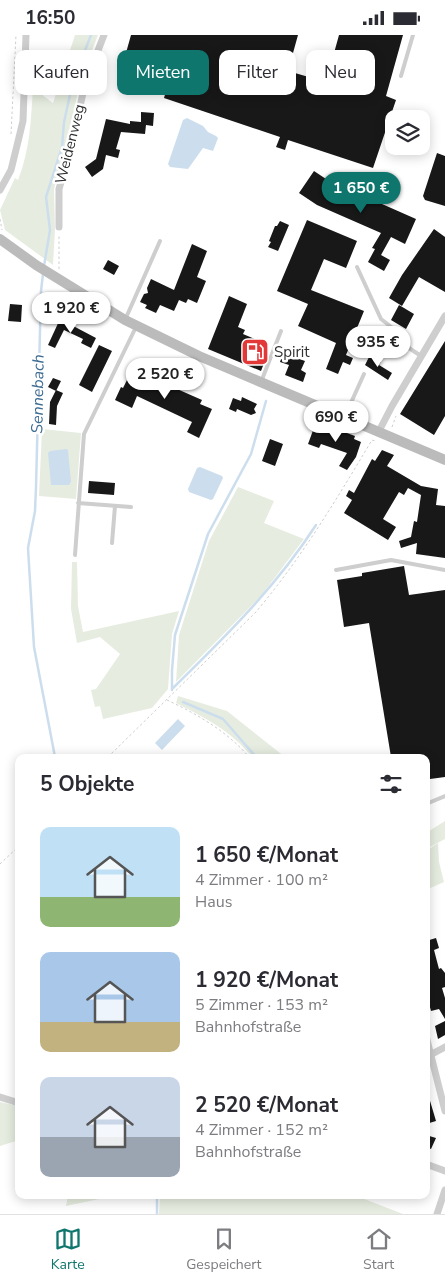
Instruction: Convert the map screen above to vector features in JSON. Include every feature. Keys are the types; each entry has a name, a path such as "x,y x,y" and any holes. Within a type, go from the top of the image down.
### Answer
{"main road":[{"path":"0,239 36,265 53,271 90,299 125,320 199,356 344,418 375,437 445,460"}],"street":[{"path":"0,190 11,170 23,121 26,35"},
{"name":"Weidenweg","path":"59,227 59,189 70,151 85,84 104,35"},
{"path":"375,437 445,316"},
{"path":"432,1054 445,1047"},
{"path":"430,1048 445,1111"},
{"path":"0,1097 15,1102"},
{"path":"430,1165 445,1171"},
{"path":"436,1214 445,1190"}],"lane":[{"path":"401,76 413,35"},
{"path":"125,320 160,241"},
{"path":"357,267 381,319 399,333 400,342 421,356"},
{"path":"75,555 84,434 137,325"},
{"path":"261,382 281,331"},
{"path":"344,418 364,374"},
{"path":"78,503 131,507"},
{"path":"112,543 115,506"},
{"path":"336,570 391,560 445,570"},
{"path":"430,803 445,796"}],"path":[{"path":"11,137 16,35"},
{"path":"53,271 58,271 59,227"},
{"path":"111,754 255,613 279,584 320,526 375,437"},
{"path":"167,700 215,728 237,744 246,754"},
{"path":"0,864 15,849"}],"shaded area":[{"path":"75,35 98,35 92,50 70,50"},
{"path":"33,95 42,95 53,103 56,95 77,95 65,152 54,189 55,229 53,265 5,230 0,210 15,178 18,180 22,169 29,134"},
{"path":"42,429 81,433 76,499 39,496"},
{"path":"238,487 274,501 264,523 304,539 261,596 176,682 179,635 209,541"},
{"path":"72,562 77,562 78,606 83,632 179,611 172,634 168,689 152,708 103,719 100,706 95,707 91,690 96,689 120,654 100,637 77,643 71,609"},
{"path":"178,696 227,711 281,754 249,754 226,732 176,703"},
{"path":"445,821 445,839 430,847 430,830"},
{"path":"438,843 439,862 444,882 430,888 430,848"},
{"path":"0,1102 15,1105 15,1141 0,1146"},
{"path":"67,1199 99,1199 66,1206"},
{"path":"160,1199 364,1199 403,1214 159,1214"}],"water":[{"path":"187,118 203,126 208,132 218,138 213,151 203,148 188,169 170,167 168,164 183,120"},
{"path":"68,450 71,482 69,485 51,485 48,453 50,451"},
{"path":"200,467 223,478 211,500 189,492 188,489 197,468"},
{"path":"178,719 185,726 162,750 155,743"}],"building":[{"path":"131,35 298,35 294,50 219,50 219,95 296,95 296,73 306,76 306,95 375,95 375,50 335,50 339,35 403,35 386,96 396,100 393,110 385,110 385,133 373,168 288,140 285,150 276,147 280,137 164,98 165,95 209,95 209,50 127,50"},
{"path":"141,112 154,113 153,126 146,125 145,134 121,132 116,149 120,150 118,158 106,155 103,169 92,177 85,167 96,159 106,119 130,124 130,121 141,122"},
{"path":"437,153 445,156 445,206 425,200 423,196"},
{"path":"314,171 338,187 339,185 416,219 405,244 391,237 381,255 390,260 384,271 368,262 375,249 372,248 381,233 317,205 299,193"},
{"path":"307,220 357,241 346,268 324,259 311,290 364,311 346,355 353,358 350,365 343,362 338,374 326,369 336,343 298,326 308,304 277,291"},
{"path":"280,221 289,225 278,251 268,247 275,226"},
{"path":"434,229 445,237 445,292 419,277 402,306 389,298 402,275"},
{"path":"192,244 207,251 197,277 206,281 197,303 188,299 186,303 179,300 174,311 160,305 156,313 145,308 147,305 140,302 144,294 148,293 147,288 151,279 174,290"},
{"path":"108,260 119,266 114,275 103,269"},
{"path":"229,296 247,304 238,327 245,330 243,334 267,344 262,356 266,358 261,371 208,349"},
{"path":"10,304 22,305 21,322 8,321"},
{"path":"399,305 414,314 406,329 391,320"},
{"path":"60,319 96,338 91,348 81,343 83,339 64,330 55,348 48,345"},
{"path":"445,341 445,416 434,435 400,414"},
{"path":"99,345 112,351 92,392 79,385"},
{"path":"283,353 305,361 301,370 306,373 303,382 285,375 289,365 280,362"},
{"path":"370,355 381,362 379,365 392,373 388,380 365,365"},
{"path":"134,366 148,373 146,379 167,389 168,385 202,400 200,404 212,409 199,438 187,432 192,422 137,396 132,408 115,400"},
{"path":"53,378 61,381 56,391 48,387"},
{"path":"56,390 63,393 57,406 56,425 49,424 50,402"},
{"path":"242,397 257,404 254,409 256,413 251,415 237,409 236,412 229,409 233,398 241,401"},
{"path":"315,425 340,433 347,433 355,436 354,439 361,442 356,457 347,470 339,466 347,453 321,444 319,448 308,444"},
{"path":"270,439 283,444 275,466 262,461"},
{"path":"382,450 394,455 387,466 421,486 438,489 436,505 445,506 445,558 416,554 417,543 401,548 399,541 411,537 414,521 417,522 421,495 408,488 404,495 399,492 383,519 396,527 388,540 344,513 352,500 346,496 349,490 354,493 372,459 375,461"},
{"path":"89,481 115,483 114,495 88,493"},
{"path":"404,566 409,595 445,590 445,777 430,779 430,754 391,754 369,623 344,627 337,580 362,576 362,573"},
{"path":"436,938 439,948 434,950 439,969 441,968 445,973 445,987 442,988 445,998 445,1019 439,1009 431,1011 430,1007 430,940"},
{"path":"445,1021 445,1035 438,1039 435,1026"},
{"path":"430,1101 436,1121 430,1123"},
{"path":"430,1136 436,1138 430,1149"}],"waterway":[{"name":"Sennebach","path":"44,266 50,230 46,197 62,147 64,122 73,81 91,35"},
{"name":"Sennebach","path":"43,274 35,511 28,548 34,647 54,754"},
{"path":"172,690 175,635 208,534 251,454 266,401"},
{"path":"172,689 267,591 316,525"},
{"path":"183,702 223,719 253,754"},
{"name":"Sennebach","path":"157,1199 157,1214"}],"place":[{"name":"Spirit","path":"255,352"}]}
